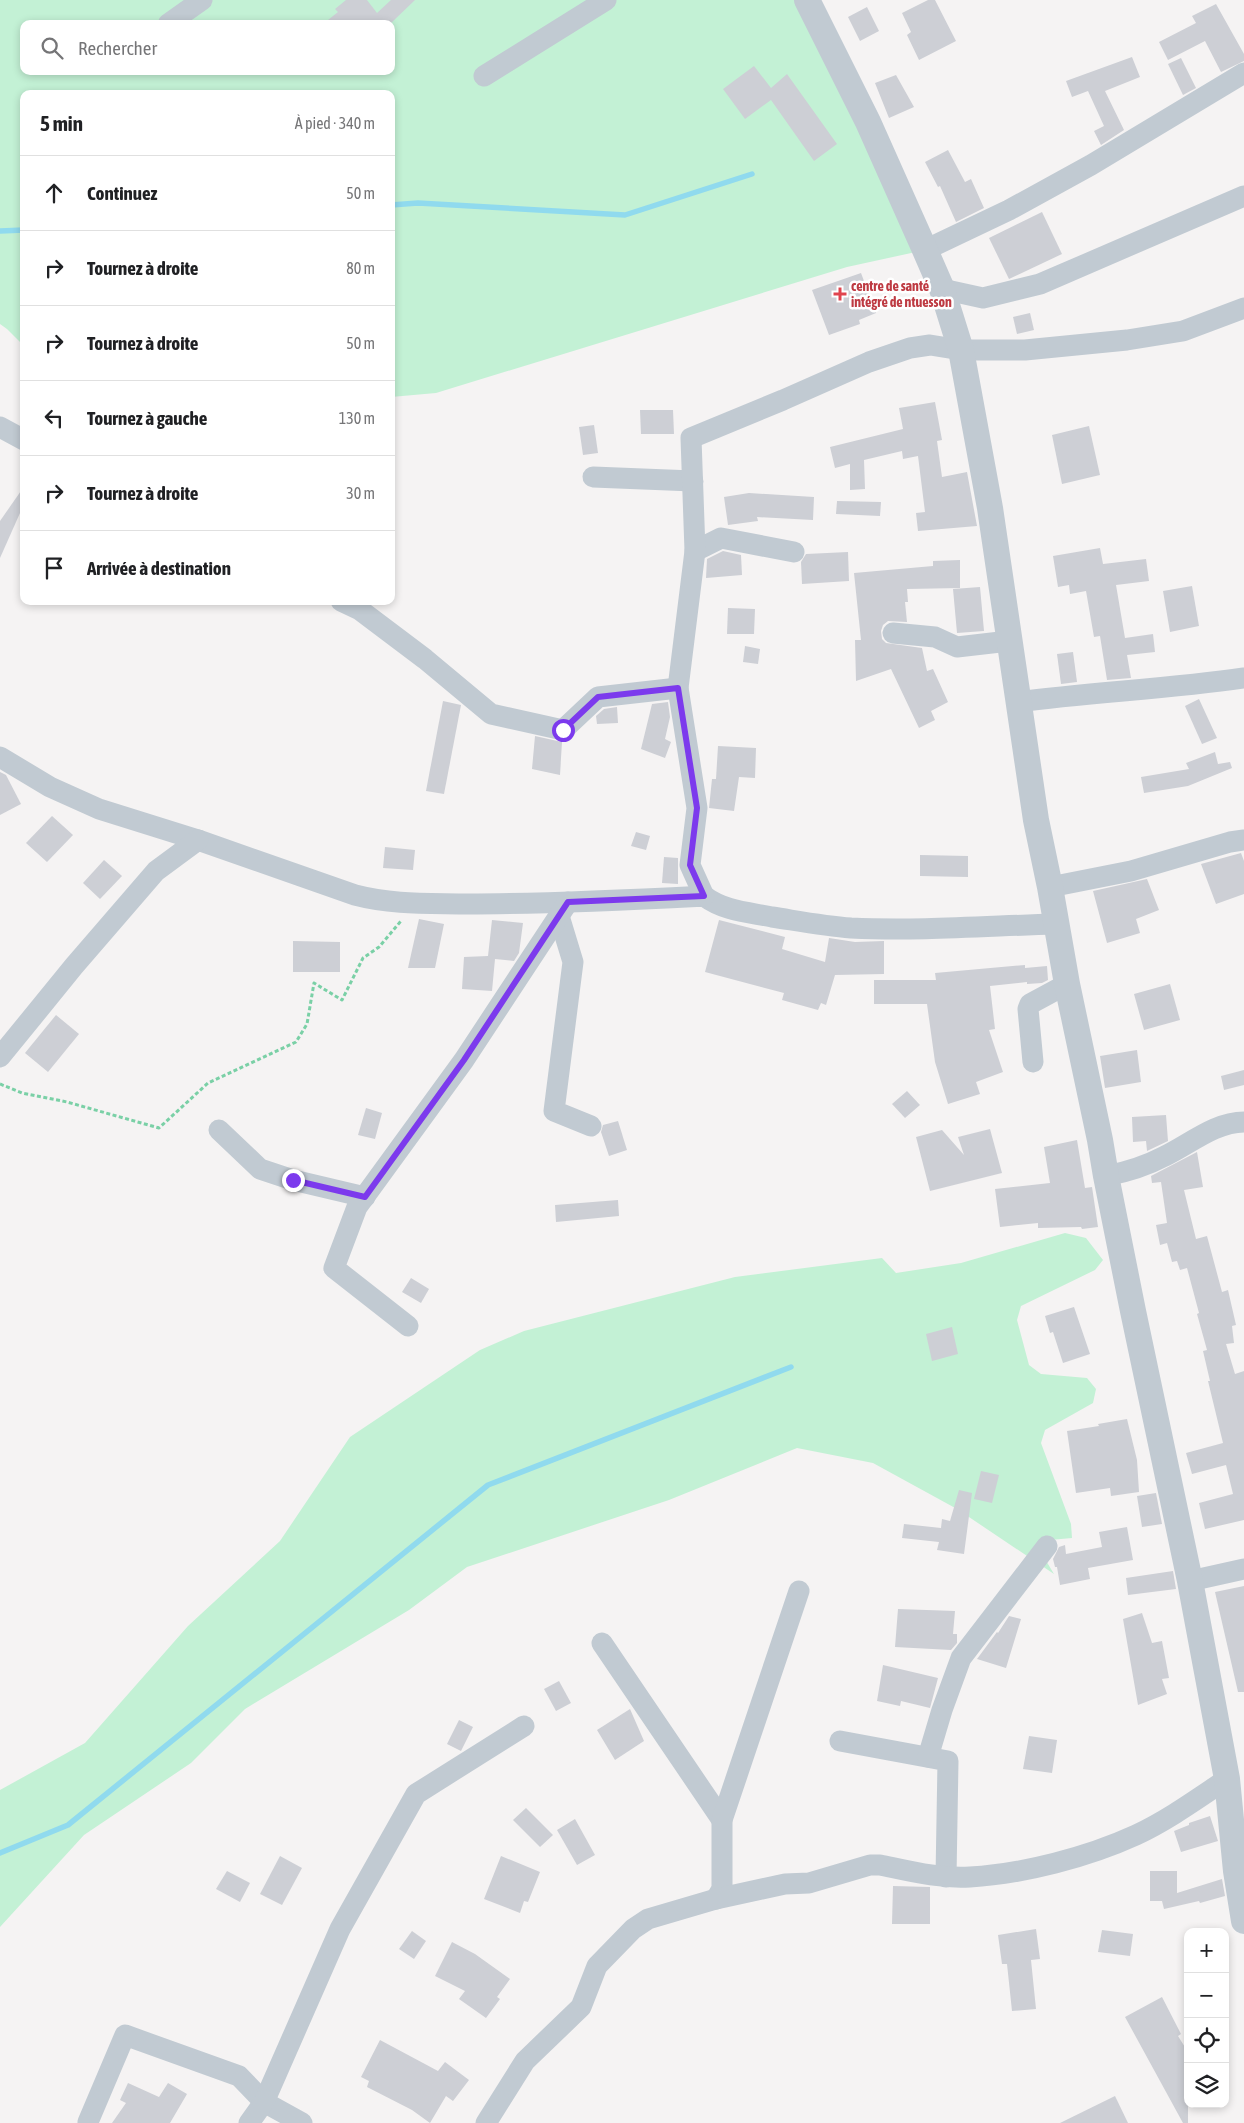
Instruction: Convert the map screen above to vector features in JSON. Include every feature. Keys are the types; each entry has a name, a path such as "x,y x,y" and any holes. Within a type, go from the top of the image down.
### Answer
{"street":[{"path":"174,20 202,0"},
{"path":"484,76 606,0"},
{"path":"808,0 868,122 925,250 942,289 961,350 990,508 1036,820 1050,886 1055,924 1190,1581 1235,1778 1236,1871 1244,1921"},
{"path":"925,250 1009,210 1091,165 1244,73"},
{"path":"942,289 983,298 1040,284 1244,196"},
{"path":"1055,924 914,929 849,928 730,910 714,904 704,896 690,865 697,808 678,688 695,551 691,438 868,362 910,348 930,345 961,350 1025,350 1127,340 1183,331 1244,308"},
{"path":"0,427 20,438"},
{"path":"593,477 693,481"},
{"path":"695,551 721,538 794,552"},
{"path":"349,605 360,610 425,659 491,714 563,730 598,697 678,688"},
{"path":"893,633 935,637 957,647 1009,641"},
{"path":"1018,702 1081,694 1157,689 1244,678"},
{"path":"0,757 50,787 99,809 198,840 355,896 376,901 416,905 563,909 704,896"},
{"path":"0,1057 74,966 156,871 198,840"},
{"path":"1050,886 1132,871 1230,842 1244,840"},
{"path":"563,909 573,962 554,1111 591,1126"},
{"path":"408,1326 334,1268 357,1207 464,1060 563,909"},
{"path":"1033,1062 1028,1009 1030,1004 1067,984"},
{"path":"1106,1176 1134,1170 1166,1156 1192,1140 1225,1125 1244,1122"},
{"path":"219,1130 260,1169 293,1180 365,1197"},
{"path":"928,1757 942,1710 961,1658 1047,1546"},
{"path":"1190,1581 1244,1570"},
{"path":"716,1899 722,1889 722,1820 799,1591"},
{"path":"602,1643 722,1820"},
{"path":"249,2123 264,2102 340,1929 416,1794 524,1726"},
{"path":"840,1741 948,1761 946,1877"},
{"path":"486,2123 525,2061 582,2007 597,1966 633,1929 648,1919 716,1899 785,1884 810,1883 870,1865 880,1865 946,1877 970,1877 1004,1873 1088,1853 1136,1835 1235,1778"},
{"path":"88,2122 125,2035 238,2076 264,2102 302,2123"}],"path":[{"path":"0,1084 22,1093 67,1102 159,1128 208,1083 296,1042 307,1024 314,983 342,1000 363,958 379,947 416,905"}],"green space":[{"path":"0,0 807,0 925,250 847,267 436,393 395,397 395,90 20,90 20,342 0,324"},
{"path":"1065,1233 1086,1238 1103,1260 1095,1270 1021,1306 1017,1320 1029,1365 1041,1374 1087,1378 1096,1389 1093,1403 1045,1430 1041,1443 1071,1524 1072,1538 1050,1540 1042,1554 1054,1574 957,1509 873,1463 797,1448 669,1500 467,1567 409,1610 245,1709 191,1763 84,1835 0,1927 0,1790 85,1743 188,1626 280,1541 350,1437 480,1350 524,1331 735,1277 882,1258 896,1273 961,1263"}],"building":[{"path":"346,0 367,0 377,13 391,0 415,0 394,20 328,20 338,12 335,9"},
{"path":"928,0 935,0 956,41 919,60 907,35 911,32 902,13"},
{"path":"1216,4 1244,54 1244,61 1221,72 1205,41 1168,60 1159,42 1196,23 1192,16"},
{"path":"867,7 879,31 860,41 848,17"},
{"path":"1132,57 1140,77 1105,91 1124,130 1101,145 1094,131 1104,126 1088,91 1072,97 1066,81"},
{"path":"1181,58 1196,88 1183,95 1168,64"},
{"path":"754,66 771,88 787,74 837,144 814,161 771,100 745,119 723,89"},
{"path":"896,75 914,107 889,118 875,83"},
{"path":"948,150 965,182 971,179 984,208 956,222 940,186 938,187 925,162"},
{"path":"1042,212 1062,254 1009,279 989,238"},
{"path":"861,273 876,313 859,320 860,324 829,335 812,290"},
{"path":"1030,313 1034,330 1017,334 1013,317"},
{"path":"935,402 942,440 937,441 942,477 967,472 977,526 918,531 916,513 925,512 918,456 903,459 902,451 864,460 865,489 850,490 850,464 835,468 830,447 903,429 899,408"},
{"path":"640,410 673,410 674,434 641,434"},
{"path":"594,425 598,453 583,455 579,427"},
{"path":"1089,426 1100,475 1062,484 1052,435"},
{"path":"20,492 20,513 0,558 0,521"},
{"path":"749,493 814,497 813,520 757,517 758,521 728,525 724,497"},
{"path":"837,501 881,502 880,516 836,514"},
{"path":"1100,548 1103,564 1146,559 1149,581 1116,585 1125,638 1153,634 1155,652 1127,655 1131,678 1107,680 1100,636 1094,637 1086,591 1070,594 1069,585 1058,587 1053,556"},
{"path":"723,551 741,555 742,575 706,578 707,559"},
{"path":"848,552 849,581 802,584 801,562 806,554"},
{"path":"960,560 960,588 907,589 908,602 905,602 907,622 888,621 883,625 881,631 882,639 886,643 922,648 927,671 933,669 948,702 931,711 935,720 919,728 891,669 856,681 855,640 861,640 854,573 933,566 933,561"},
{"path":"1192,586 1199,626 1170,632 1163,591"},
{"path":"980,587 984,631 957,633 953,589"},
{"path":"728,608 755,609 754,634 727,634"},
{"path":"745,646 760,649 758,664 743,662"},
{"path":"1073,652 1077,682 1061,684 1057,654"},
{"path":"1199,699 1217,738 1202,744 1185,706"},
{"path":"443,701 461,705 444,794 426,791"},
{"path":"668,702 670,717 665,739 671,742 665,758 641,749 652,704"},
{"path":"617,707 618,723 597,724 596,716 604,709"},
{"path":"535,736 562,742 560,775 532,769"},
{"path":"718,746 756,748 755,778 739,777 734,811 709,808 712,779 716,779"},
{"path":"1215,752 1218,764 1230,762 1232,768 1188,786 1144,793 1141,777 1189,769 1186,763"},
{"path":"0,772 6,775 21,804 0,815"},
{"path":"52,816 73,835 47,862 26,843"},
{"path":"636,832 650,836 646,850 631,846"},
{"path":"385,847 415,850 413,870 383,868"},
{"path":"1241,853 1244,861 1244,894 1216,904 1201,864"},
{"path":"920,855 968,856 968,877 920,876"},
{"path":"664,857 678,858 678,884 662,883"},
{"path":"104,860 122,876 100,899 83,883"},
{"path":"1147,879 1159,910 1136,919 1140,933 1107,943 1093,891"},
{"path":"419,919 444,924 435,968 408,968"},
{"path":"492,920 523,923 519,953 514,961 495,959 492,991 462,989 464,957 488,956"},
{"path":"719,920 785,937 782,949 825,962 829,938 855,942 884,941 884,974 835,975 826,1005 821,1003 818,1010 782,1000 784,993 705,972"},
{"path":"293,941 340,942 340,972 293,972"},
{"path":"1025,965 1025,968 1047,966 1048,980 1042,983 1027,984 1027,982 990,986 995,1029 989,1030 1003,1072 976,1082 980,1094 948,1104 935,1062 927,1004 874,1004 874,980 936,980 935,973"},
{"path":"1170,984 1180,1020 1144,1030 1134,994"},
{"path":"56,1015 79,1034 48,1072 25,1053"},
{"path":"1137,1050 1141,1082 1105,1088 1100,1056"},
{"path":"1244,1070 1244,1085 1224,1090 1221,1076"},
{"path":"907,1091 920,1105 905,1118 892,1104"},
{"path":"366,1108 382,1113 375,1139 358,1135"},
{"path":"1166,1115 1168,1141 1147,1151 1146,1141 1133,1142 1132,1117"},
{"path":"618,1121 627,1150 609,1156 601,1132 603,1125"},
{"path":"990,1129 1002,1173 930,1191 916,1137 942,1130 964,1155 958,1137"},
{"path":"1077,1140 1085,1188 1092,1187 1098,1227 1082,1229 1081,1227 1038,1228 1038,1223 1000,1227 995,1189 1050,1183 1044,1147"},
{"path":"1197,1152 1203,1187 1184,1190 1196,1239 1207,1236 1222,1292 1228,1290 1236,1325 1232,1326 1234,1343 1226,1344 1235,1374 1244,1371 1244,1520 1205,1529 1199,1503 1233,1494 1226,1465 1192,1474 1186,1453 1223,1443 1208,1381 1210,1381 1203,1351 1207,1350 1187,1268 1180,1270 1177,1261 1172,1262 1167,1243 1160,1245 1156,1225 1167,1223 1161,1182 1152,1183 1151,1176"},
{"path":"618,1200 619,1216 556,1222 555,1205"},
{"path":"411,1278 429,1289 421,1303 402,1292"},
{"path":"1074,1307 1090,1354 1063,1363 1053,1332 1050,1333 1045,1316"},
{"path":"952,1327 958,1354 932,1361 926,1334"},
{"path":"1127,1419 1137,1460 1139,1492 1111,1496 1110,1488 1076,1493 1067,1431"},
{"path":"981,1471 999,1475 992,1503 974,1499"},
{"path":"959,1490 972,1493 964,1554 937,1550 939,1542 902,1538 904,1524 941,1528 942,1519 950,1521"},
{"path":"1156,1493 1162,1524 1142,1527 1137,1496"},
{"path":"1127,1527 1133,1560 1088,1568 1090,1579 1060,1585 1057,1567 1055,1567 1053,1559 1059,1547 1065,1545 1066,1554 1102,1547 1099,1532"},
{"path":"1173,1571 1176,1589 1128,1595 1126,1578"},
{"path":"1244,1586 1244,1692 1238,1692 1215,1592"},
{"path":"898,1609 955,1611 953,1634 957,1634 957,1643 951,1650 895,1647"},
{"path":"1142,1613 1152,1643 1162,1641 1169,1678 1162,1679 1167,1694 1138,1705 1123,1619"},
{"path":"1009,1616 1021,1619 1006,1668 977,1659 998,1633"},
{"path":"883,1665 938,1678 930,1708 901,1701 900,1706 877,1701"},
{"path":"559,1681 571,1703 556,1711 544,1689"},
{"path":"630,1709 644,1741 615,1760 597,1730"},
{"path":"459,1720 473,1727 461,1751 447,1744"},
{"path":"1029,1736 1057,1740 1052,1773 1023,1769"},
{"path":"526,1808 553,1835 540,1847 513,1820"},
{"path":"1210,1816 1218,1841 1181,1852 1174,1831 1189,1825 1189,1823"},
{"path":"575,1819 595,1855 577,1865 557,1830"},
{"path":"280,1856 302,1868 282,1905 260,1894"},
{"path":"501,1856 540,1872 528,1902 524,1901 520,1913 484,1899"},
{"path":"227,1871 250,1883 240,1902 216,1889"},
{"path":"1150,1871 1177,1871 1177,1893 1222,1879 1225,1896 1200,1903 1199,1901 1164,1909 1162,1901 1150,1901"},
{"path":"893,1886 930,1887 930,1924 892,1924"},
{"path":"1036,1929 1040,1959 1031,1960 1036,2009 1012,2011 1007,1964 1002,1964 998,1935"},
{"path":"1102,1930 1133,1934 1130,1956 1098,1952"},
{"path":"412,1931 426,1941 414,1959 399,1949"},
{"path":"452,1942 475,1954 510,1979 497,1997 500,1999 486,2018 459,1999 465,1991 435,1976"},
{"path":"1162,1997 1181,2034 1178,2036 1184,2046 1184,2108 1188,2108 1188,2123 1183,2123 1125,2017"},
{"path":"380,2040 438,2071 445,2062 469,2080 453,2101 446,2096 430,2123 412,2110 367,2087 369,2081 361,2077"},
{"path":"128,2083 159,2097 168,2083 187,2094 170,2123 112,2123 126,2103 120,2100"},
{"path":"1115,2096 1128,2123 1060,2123"}],"waterway":[{"path":"395,205 418,203 625,215 752,174"},
{"path":"0,231 20,230"},
{"path":"0,1853 68,1825 488,1485 791,1367"}],"place":[{"name":"centre de santé intégré de ntuesson","path":"840,294"}],"route":[{"path":"293,1180 365,1197 464,1060 568,902 704,896 690,865 697,808 678,688 598,697 563,730"}]}
